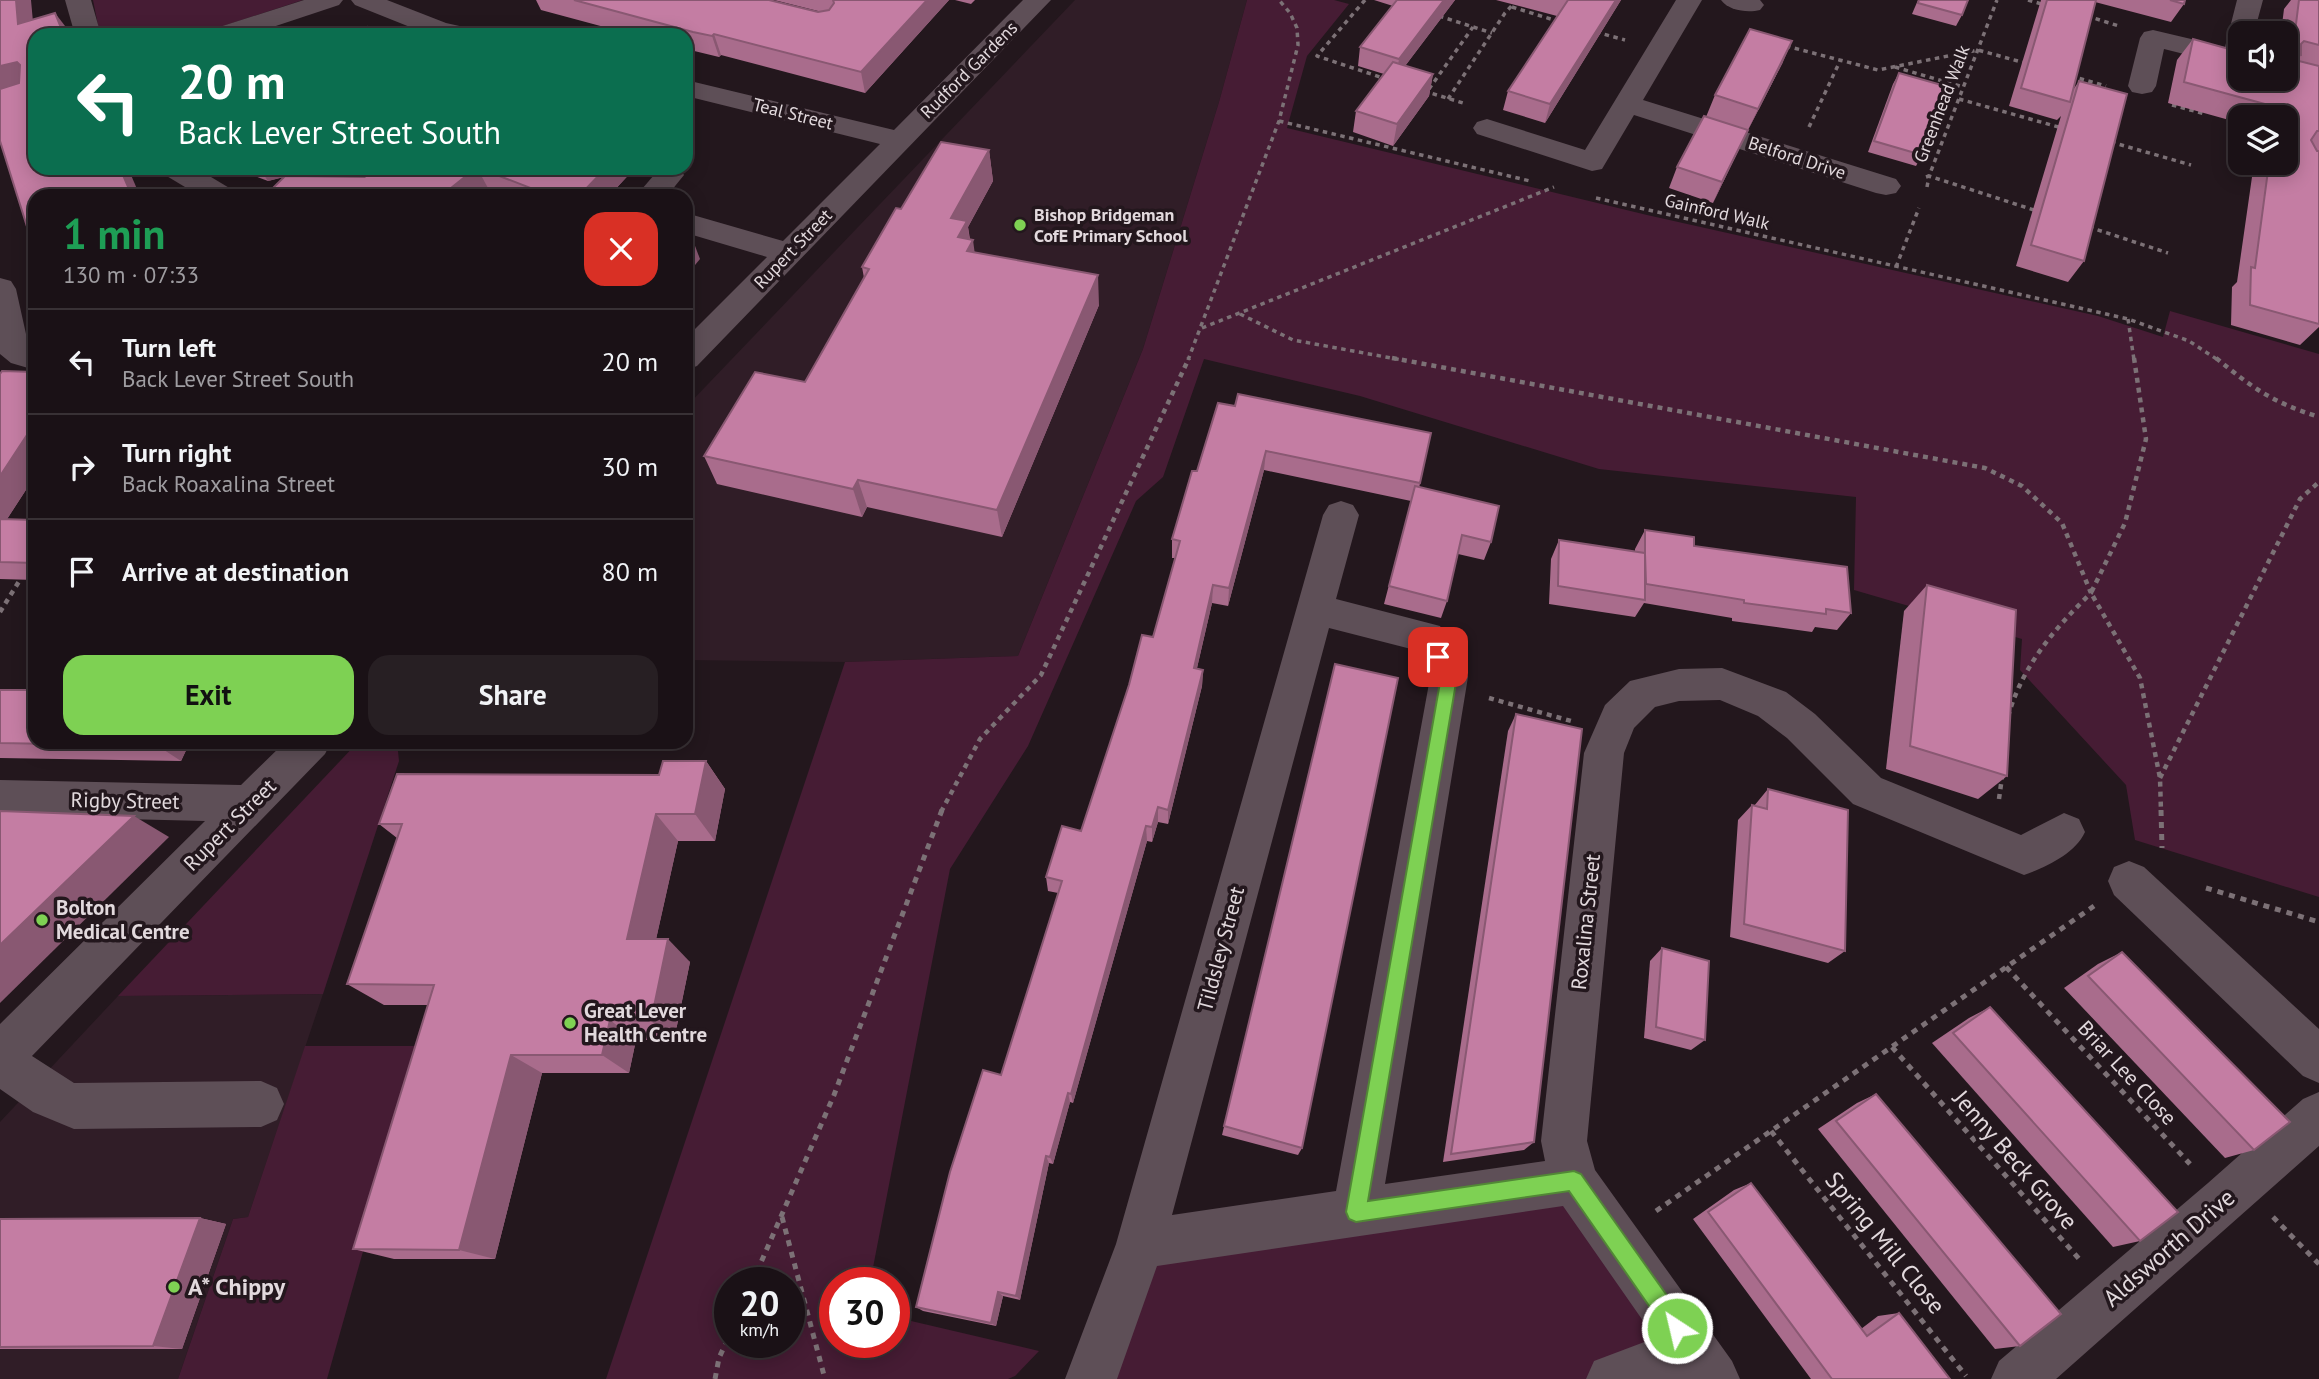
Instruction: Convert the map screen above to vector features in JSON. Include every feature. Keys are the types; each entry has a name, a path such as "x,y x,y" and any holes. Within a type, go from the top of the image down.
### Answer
{"street":[{"path":"78,0 86,28"},
{"path":"244,28 330,0"},
{"path":"364,0 435,28"},
{"name":"Rudford Gardens","path":"900,140 1038,0"},
{"path":"1487,128 1592,162 1689,0"},
{"path":"2245,21 2250,0"},
{"path":"2142,86 2153,38 2228,55"},
{"name":"Teal Street","path":"693,90 900,140"},
{"name":"Belford Drive","path":"1628,104 1886,186"},
{"name":"Rupert Street","path":"693,351 900,140"},
{"path":"186,175 210,189"},
{"path":"693,225 790,253"},
{"path":"0,289 16,355"},
{"name":"Tildsley Street","path":"1091,1379 1140,1244 1341,515"},
{"path":"1314,609 1427,637 1449,677 1356,1212"},
{"name":"Roxalina Street","path":"1704,1365 1574,1181 1564,1141 1604,753 1619,717 1644,693 1679,685 1722,684 1772,704 1801,726 1867,790 1994,844"},
{"name":"Rupert Street","path":"0,1059 304,749"},
{"name":"Rigby Street","path":"0,798 251,804"},
{"path":"1994,844 2024,856 2064,832"},
{"path":"2129,881 2319,1060"},
{"path":"0,1059 49,1096 74,1106 261,1104"},
{"name":"Aldsworth Drive","path":"2017,1379 2233,1193 2319,1115"},
{"path":"1140,1244 1574,1181"},
{"path":"1612,1379 1704,1365"}],"path":[{"path":"759,1267 834,1096 945,801 980,739 1041,675 1186,366 1279,121 1298,45 1297,28 1290,13 1279,0"},
{"path":"1365,0 1317,56 1390,80"},
{"path":"1448,99 1517,0"},
{"name":"Greenhead Walk","path":"1886,186 1929,176 1997,0"},
{"path":"2028,0 2053,7"},
{"path":"1512,8 1566,23"},
{"path":"2077,13 2153,38"},
{"path":"1438,16 1492,33"},
{"path":"1427,92 1473,27"},
{"path":"1592,31 1659,50"},
{"path":"1774,42 1878,70 1978,50 2032,65"},
{"path":"1795,157 1840,61"},
{"path":"1894,67 1963,87"},
{"path":"2059,73 2112,88"},
{"path":"1415,88 1465,104 1487,128"},
{"path":"1959,99 2062,128"},
{"path":"2165,103 2204,114"},
{"path":"1279,121 1555,187"},
{"path":"2101,139 2191,165"},
{"path":"1201,329 1555,187 1575,183 1589,161"},
{"path":"1896,267 1929,176 2049,215"},
{"name":"Gainford Walk","path":"1589,196 2128,319 2206,350 2259,393 2288,407 2319,416"},
{"path":"2088,227 2168,253"},
{"path":"1240,314 1293,340 1986,468 2022,486 2062,523 2091,593 2140,678 2160,778 2162,857 1615,1240"},
{"path":"2008,722 2010,709 2031,663 2068,616 2091,593 2124,523 2146,439 2128,319"},
{"path":"2160,778 2300,499 2319,482"},
{"path":"2313,488 2319,491"},
{"path":"0,612 28,568"},
{"path":"1447,687 1613,732"},
{"path":"1994,844 2002,776"},
{"path":"2199,886 2319,922"},
{"name":"Briar Lee Close","path":"2006,967 2233,1193 2319,1264"},
{"name":"Jenny Beck Grove","path":"1892,1047 2113,1297"},
{"name":"Spring Mill Close","path":"1771,1131 1969,1379"},
{"path":"781,1216 825,1379"},
{"path":"715,1379 719,1358"}],"shaded area":[{"path":"93,0 303,0 217,28 99,28"},
{"name":"Bishop Bridgeman CofE Primary School","path":"1075,0 1247,0 1219,102 1143,349 1018,656 845,662 693,660 693,400"},
{"path":"1247,0 1334,0 1349,4 1307,56 1287,128 1647,215 2098,316 2163,337 2170,311 2319,354 2319,897 2135,840 2126,785 2020,670 2022,639 1854,590 1856,497 1599,469 1360,396 1204,359 1163,477 1136,501 1028,746 950,869 873,1267 819,1267 819,1358 910,1358 910,1321 1039,1351 1015,1376 1008,1379 606,1379 845,662 1018,656 1143,349 1219,102"},
{"path":"351,749 398,749 399,761 323,994 118,996"},
{"path":"323,994 248,1217 233,1219 178,1379 0,1379 0,1122 118,996"},
{"path":"305,1046 421,1046 327,1379 178,1379 233,1219 248,1217"},
{"path":"1574,1181 1693,1350 1610,1379 1091,1379 1140,1244"}],"building":[{"path":"0,0 16,0 18,24 55,13 61,28 28,28 28,175 123,175 129,189 28,189 28,230 0,141 0,89 19,83 20,65 17,62 0,66"},
{"path":"574,0 769,0 818,12 829,10 833,0 927,0 861,72 714,34 712,36 693,32 693,28 678,28"},
{"path":"1397,0 1444,0 1399,59 1360,47"},
{"path":"1568,0 1616,0 1550,104 1508,91"},
{"path":"1919,0 1968,0 1962,15 1918,3"},
{"path":"2047,0 2096,0 2070,102 2021,88"},
{"path":"2299,0 2319,0 2319,45 2304,41 2301,44 2301,55 2298,55 2298,21"},
{"path":"1750,29 1792,41 1758,109 1715,95"},
{"path":"2193,39 2228,49 2228,91 2298,91 2298,61 2319,66 2319,131 2311,140 2319,151 2319,324 2250,305 2251,267 2255,268 2267,175 2298,175 2298,105 2269,105 2184,82"},
{"path":"1393,62 1433,74 1397,124 1356,111"},
{"path":"1899,73 1945,86 1922,155 1874,141"},
{"path":"2079,81 2127,94 2084,261 2031,245"},
{"path":"1704,116 1748,130 1722,182 1677,167"},
{"path":"941,142 989,150 951,218 967,221 958,237 973,240 967,251 1098,275 997,510 858,480 853,489 704,456 755,372 805,382 869,269 862,267 896,208 901,209"},
{"path":"363,175 467,175 450,189 272,189 285,176 364,177"},
{"path":"497,175 599,175 586,189 533,189"},
{"path":"2,371 28,372 28,434 0,476"},
{"path":"1238,394 1431,433 1420,483 1266,451 1229,588 1213,585 1194,668 1203,670 1168,810 1158,807 1152,827 1146,826 1071,1094 1068,1093 1050,1157 1046,1156 1016,1296 998,1292 991,1323 916,1307 950,1172 983,1070 1001,1075 1062,881 1046,877 1062,826 1081,831 1129,685 1142,635 1153,637 1180,541 1172,539 1192,471 1197,471 1218,403 1235,406"},
{"path":"1415,486 1499,506 1491,542 1462,535 1447,601 1389,586"},
{"path":"0,519 28,520 28,563 0,562"},
{"path":"1645,530 1694,537 1694,546 1847,567 1851,613 1826,609 1826,614 1744,603 1744,600 1646,584 1645,554 1645,600 1558,586 1559,540 1645,553"},
{"path":"1927,585 2016,610 2007,776 1910,746"},
{"path":"1335,664 1398,678 1302,1148 1224,1126"},
{"path":"0,690 28,690 28,744 0,743"},
{"path":"1516,714 1582,729 1534,1142 1451,1154"},
{"name":"Great Lever Health Centre","path":"663,761 706,761 695,814 656,814 627,939 668,939 651,1021 610,1020 602,1055 511,1055 459,1250 353,1249 434,985 347,984 402,824 379,824 397,774 659,775"},
{"path":"1768,789 1848,810 1845,951 1744,924 1752,805 1767,809"},
{"path":"0,811 134,816 0,945"},
{"path":"1662,948 1709,961 1705,1040 1656,1027"},
{"path":"2122,952 2290,1122 2254,1150 2088,976"},
{"path":"1990,1007 2178,1212 2140,1241 1953,1033"},
{"path":"1876,1094 2061,1314 2020,1346 1836,1121"},
{"path":"1751,1183 1867,1336 1899,1313 1950,1379 1832,1379 1708,1212"},
{"path":"200,1218 153,1346 0,1347 0,1219"}],"place":[{"name":"Bishop Bridgeman CofE Primary School","path":"1020,225"},
{"name":"Bolton Medical Centre","path":"42,920"},
{"name":"Great Lever Health Centre","path":"570,1023"},
{"name":"A* Chippy","path":"174,1287"}],"route":[{"path":"1438,657 1449,677 1356,1212 1574,1181 1677,1328"}]}
